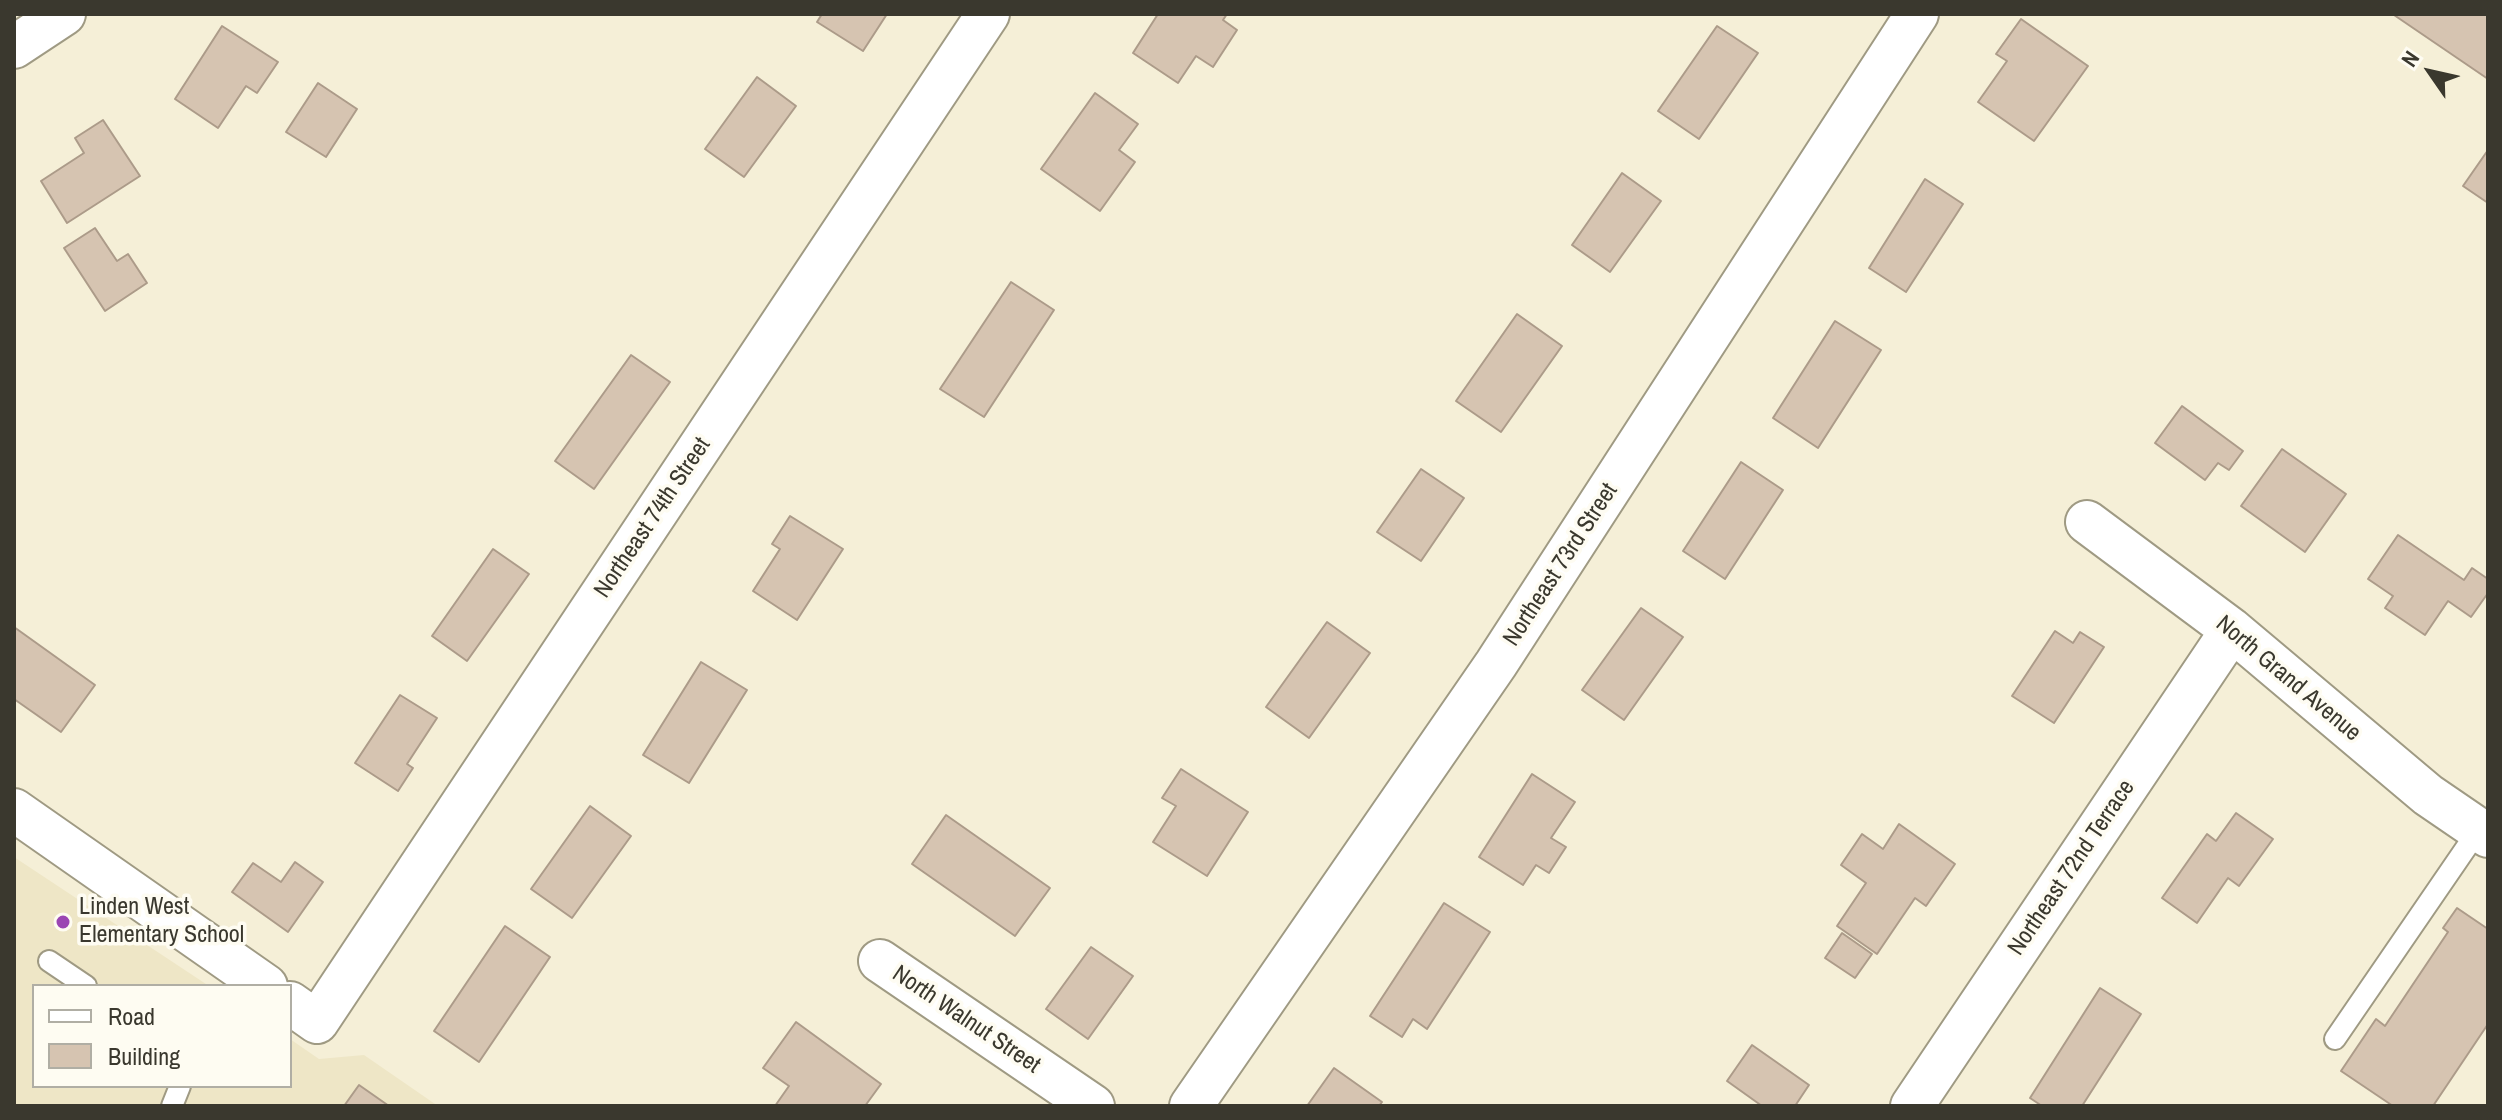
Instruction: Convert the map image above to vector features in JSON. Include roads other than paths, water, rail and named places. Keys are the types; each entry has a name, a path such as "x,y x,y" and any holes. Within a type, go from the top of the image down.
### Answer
{"street":[{"path":"14,47 64,14"},
{"name":"Northeast 74th Street","path":"304,1012 988,14"},
{"name":"Northeast 73rd Street","path":"1191,1106 1496,664 1917,14"},
{"name":"North Grand Avenue","path":"2087,522 2232,630 2428,795 2483,832"},
{"name":"Northeast 72nd Terrace","path":"1912,1106 2232,630"},
{"path":"14,810 247,980"},
{"name":"North Walnut Street","path":"880,961 1093,1106"}],"lane":[{"path":"2335,1039 2483,832"},
{"path":"49,961 83,984"}],"place":[{"name":"Linden West Elementary School","path":"63,922"}]}
